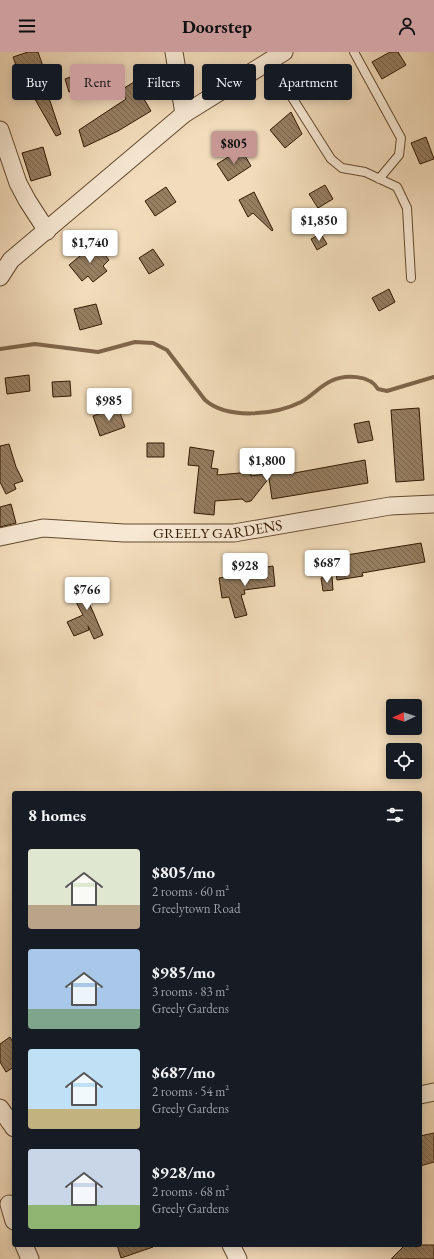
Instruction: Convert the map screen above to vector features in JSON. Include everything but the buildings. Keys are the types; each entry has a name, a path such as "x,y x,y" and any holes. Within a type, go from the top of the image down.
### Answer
{"street":[{"path":"174,52 184,114"},
{"path":"0,277 11,260 47,231 131,157 184,114 284,52"},
{"path":"0,130 18,183 26,200 47,231"},
{"name":"GREELY GARDENS","path":"0,537 43,528 124,533 234,533 390,506 434,504"},
{"path":"422,1095 434,1092"},
{"path":"0,1108 12,1125"},
{"path":"8,1204 12,1216"},
{"path":"25,1247 30,1259"},
{"path":"232,1247 238,1259"}],"lane":[{"path":"354,52 401,138 400,155 379,179"},
{"path":"269,61 331,159 342,168 365,172 396,187 407,208 411,278"}],"waterway":[{"path":"0,349 35,344 98,352 135,342 153,343 167,350 205,400 226,411 239,413 265,412 290,406 305,400 327,383 343,377 363,378 374,384 378,389 387,391 434,377"}]}
